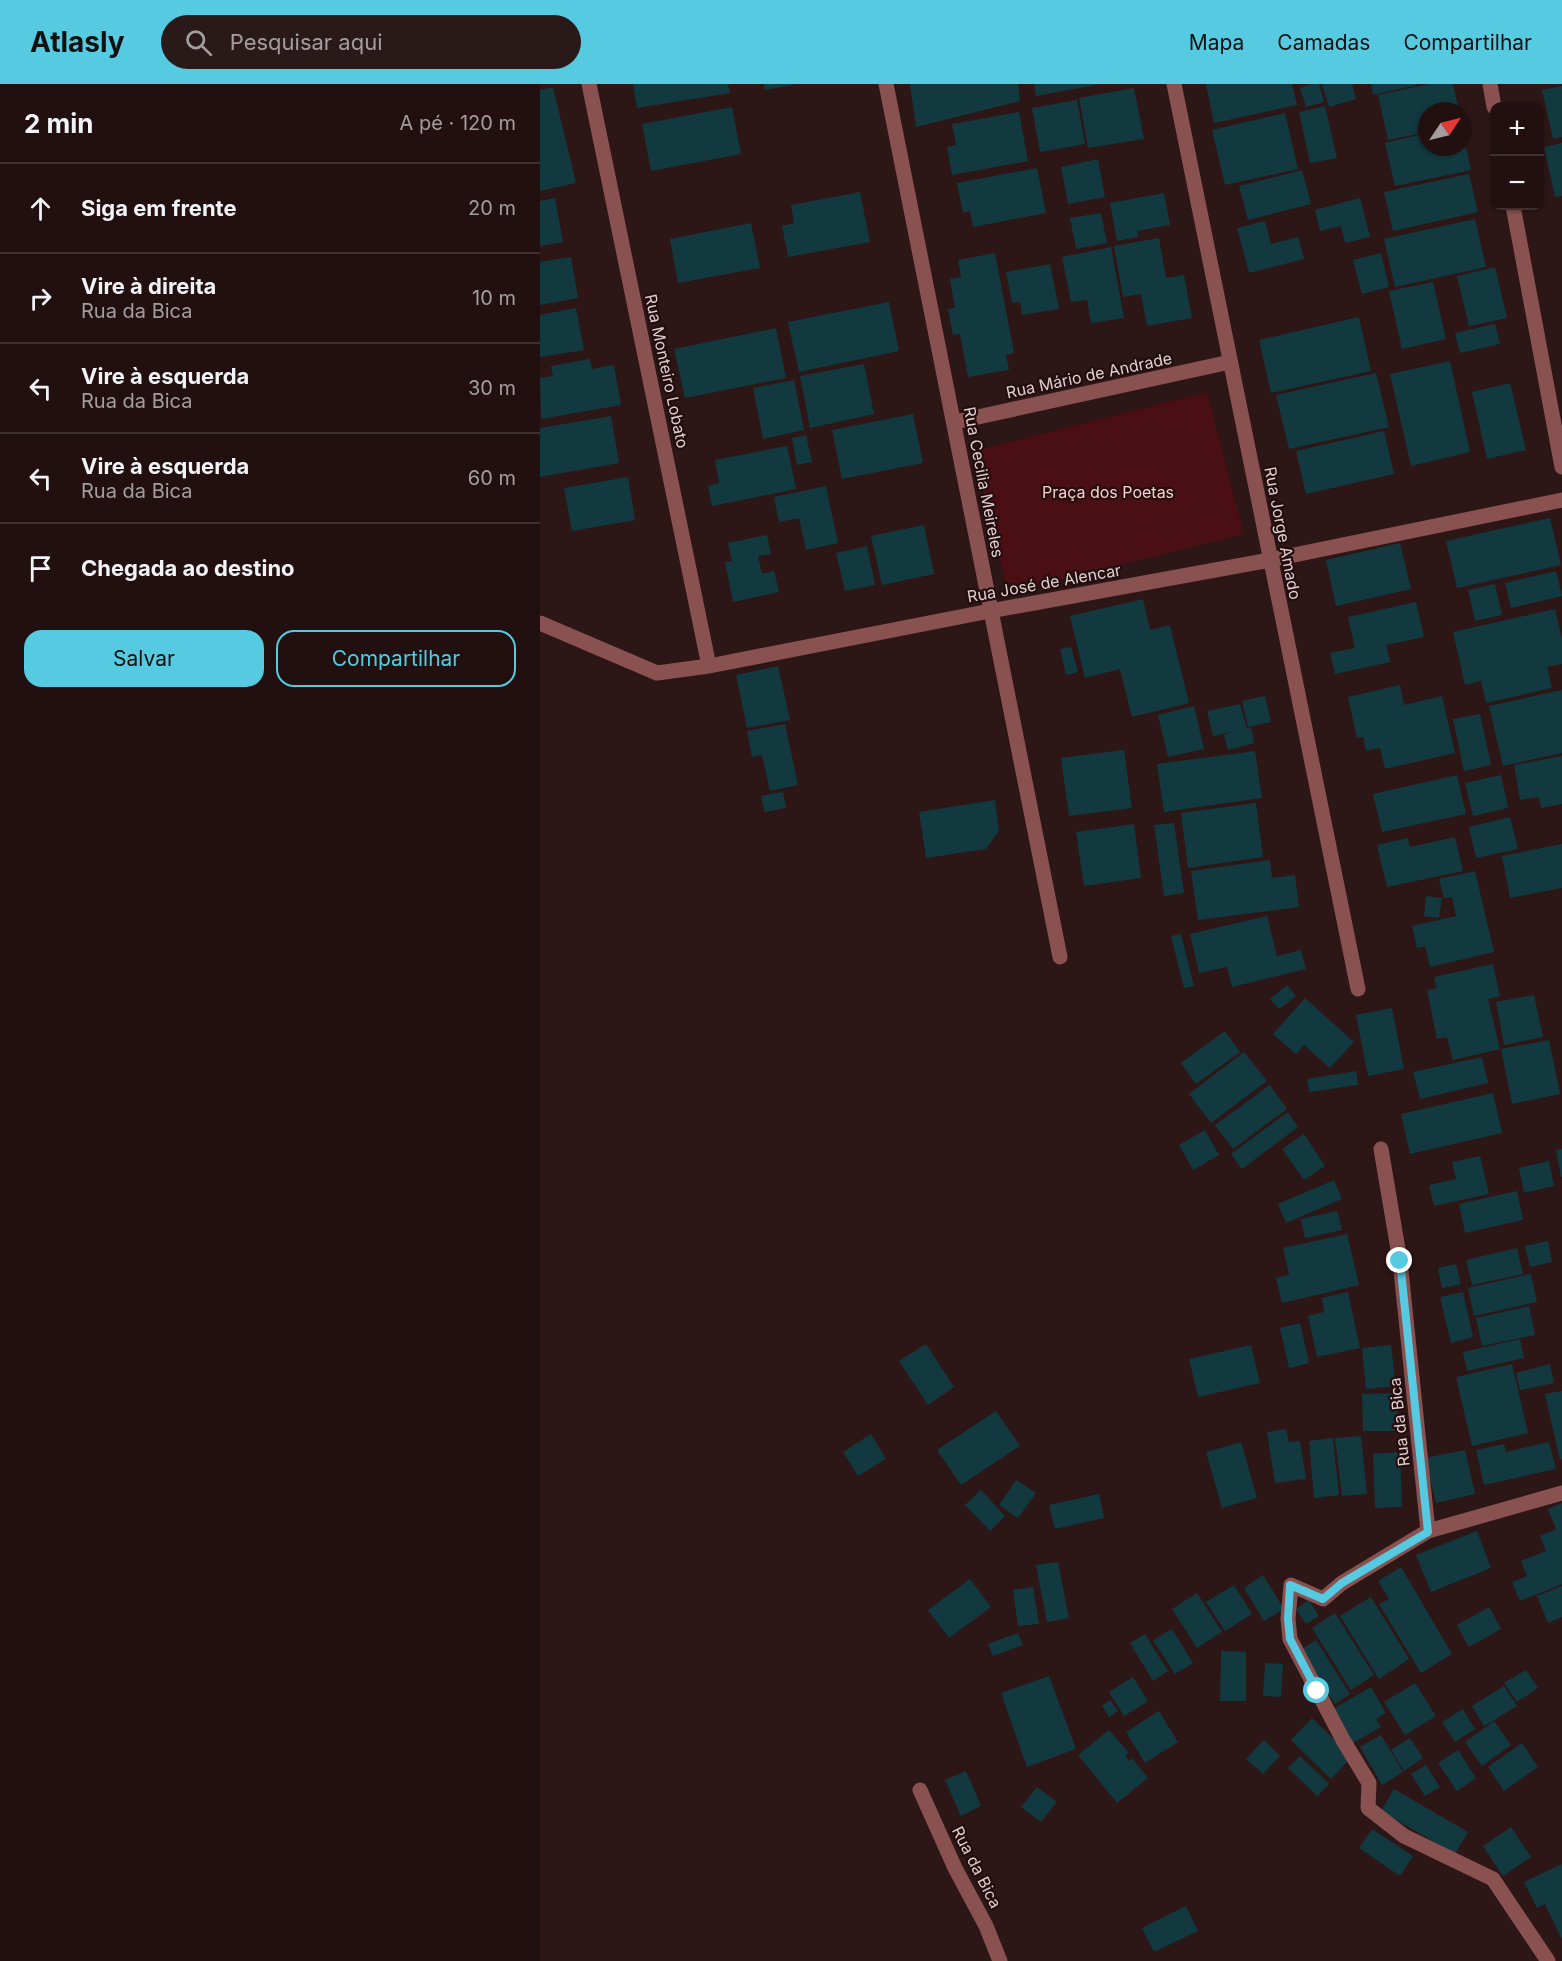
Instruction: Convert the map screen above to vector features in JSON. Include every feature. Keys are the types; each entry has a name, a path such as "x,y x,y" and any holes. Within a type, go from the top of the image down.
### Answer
{"street":[{"name":"Rua Monteiro Lobato","path":"589,84 709,666"},
{"name":"Rua Cecilia Meireles","path":"886,84 1060,957"},
{"name":"Rua Jorge Amado","path":"1174,84 1358,989"},
{"path":"1490,84 1493,102"},
{"path":"1514,210 1562,467"},
{"name":"Rua Mário de Andrade","path":"955,422 1230,362"},
{"name":"Rua José de Alencar","path":"540,623 657,673 709,666 990,611 1270,560 1562,500"},
{"name":"Rua da Bica","path":"1381,1149 1400,1261 1428,1532"},
{"path":"1548,1961 1493,1879 1404,1836 1368,1808 1369,1783 1343,1740 1290,1639 1288,1619 1290,1585 1323,1599 1342,1583 1428,1532 1562,1493"},
{"name":"Rua da Bica","path":"920,1790 955,1868 986,1926 1000,1961"}],"green space":[{"name":"Praça dos Poetas","path":"1207,392 1244,534 1008,593 973,451"}],"building":[{"path":"633,84 728,84 730,93 637,108"},
{"path":"764,84 793,84 793,85 765,90"},
{"path":"910,84 1018,84 1020,101 916,127"},
{"path":"1034,84 1096,84 1096,85 1036,96"},
{"path":"1206,84 1292,84 1297,105 1214,123"},
{"path":"1319,84 1324,102 1306,107 1300,88"},
{"path":"1322,84 1352,84 1356,99 1329,107"},
{"path":"1371,84 1417,84 1417,85 1373,95"},
{"path":"1429,84 1453,84 1457,102 1418,102 1418,134 1388,140 1378,95"},
{"path":"1562,86 1562,137 1553,139 1542,90"},
{"path":"553,87 576,183 540,191 540,90"},
{"path":"1134,88 1144,139 1088,148 1079,98"},
{"path":"1077,100 1085,144 1040,152 1032,108"},
{"path":"1325,106 1337,158 1310,163 1299,112"},
{"path":"732,107 741,154 651,171 642,124"},
{"path":"1019,112 1028,161 952,175 947,147 956,145 952,124"},
{"path":"1285,113 1298,169 1225,185 1212,130"},
{"path":"1418,135 1418,156 1468,156 1471,170 1395,186 1385,143"},
{"path":"1562,143 1562,196 1555,197 1544,147"},
{"path":"1098,159 1105,197 1068,204 1061,167"},
{"path":"1037,168 1046,213 973,227 970,211 963,213 957,183"},
{"path":"1302,170 1311,204 1248,220 1239,186"},
{"path":"1469,174 1478,212 1393,231 1384,192"},
{"path":"860,192 870,242 788,257 782,226 794,223 791,205"},
{"path":"1164,193 1170,225 1137,231 1138,237 1117,241 1110,203"},
{"path":"555,198 563,242 540,246 540,201"},
{"path":"1360,198 1370,237 1345,243 1341,226 1320,231 1315,210"},
{"path":"1101,213 1107,243 1076,249 1070,218"},
{"path":"1475,219 1486,267 1395,287 1384,239"},
{"path":"1265,221 1271,244 1298,237 1304,259 1249,273 1237,228"},
{"path":"751,223 760,268 678,283 670,239"},
{"path":"1159,238 1166,278 1184,275 1192,318 1147,326 1141,294 1123,297 1114,246"},
{"path":"1111,247 1124,318 1091,323 1087,300 1071,302 1062,257"},
{"path":"995,253 1014,353 1006,355 1009,370 968,377 960,334 953,335 948,309 955,308 950,279 961,277 958,260"},
{"path":"1381,253 1389,287 1362,294 1353,260"},
{"path":"571,257 578,298 540,305 540,262"},
{"path":"1050,264 1059,309 1022,315 1020,302 1012,303 1006,272"},
{"path":"1495,267 1507,318 1469,326 1457,276"},
{"path":"1433,282 1446,339 1402,349 1389,291"},
{"path":"889,302 899,351 799,372 788,322"},
{"path":"576,308 584,350 540,357 540,315"},
{"path":"1359,317 1371,371 1271,393 1259,340"},
{"path":"1495,324 1500,344 1460,353 1455,333"},
{"path":"776,328 786,378 685,398 674,349"},
{"path":"590,359 592,369 614,365 621,405 541,419 540,378 553,376 551,366"},
{"path":"1450,361 1470,452 1411,466 1390,374"},
{"path":"864,364 874,414 810,428 800,376"},
{"path":"1376,373 1389,427 1289,449 1276,395"},
{"path":"794,380 804,430 763,439 753,388"},
{"path":"1510,383 1526,450 1487,459 1472,392"},
{"path":"913,414 923,463 842,479 832,430"},
{"path":"611,416 619,463 540,477 540,428"},
{"path":"1384,431 1394,474 1306,494 1296,451"},
{"path":"806,435 812,462 797,465 792,438"},
{"path":"787,446 796,489 712,506 708,486 719,483 715,460"},
{"path":"628,477 635,520 572,531 564,488"},
{"path":"826,486 838,543 806,550 799,518 779,522 774,497"},
{"path":"1550,518 1561,565 1457,588 1446,541"},
{"path":"924,525 934,574 882,585 871,536"},
{"path":"767,535 771,554 758,556 762,574 774,571 779,592 733,602 725,562 732,561 728,543"},
{"path":"1400,543 1411,589 1336,606 1326,560"},
{"path":"867,546 875,585 845,591 836,553"},
{"path":"1556,571 1562,596 1511,608 1505,583"},
{"path":"1495,584 1502,615 1475,621 1468,590"},
{"path":"1143,599 1150,630 1170,625 1189,703 1132,717 1120,669 1085,678 1070,616"},
{"path":"1416,602 1424,637 1386,645 1390,662 1335,674 1330,653 1355,648 1348,617"},
{"path":"1555,609 1562,639 1562,664 1547,667 1552,688 1486,703 1481,681 1465,685 1453,632"},
{"path":"1071,647 1078,672 1066,675 1060,649"},
{"path":"778,666 790,720 747,728 736,675"},
{"path":"1400,685 1404,705 1442,696 1455,753 1385,769 1380,748 1366,751 1363,737 1357,738 1348,697"},
{"path":"1562,690 1562,753 1503,766 1489,706"},
{"path":"1265,696 1271,722 1248,727 1242,701"},
{"path":"1240,704 1247,729 1251,728 1254,743 1228,750 1224,735 1232,732 1213,736 1207,711"},
{"path":"1194,706 1204,749 1168,757 1158,715"},
{"path":"1480,714 1491,765 1464,771 1453,719"},
{"path":"785,724 798,785 770,791 762,755 752,757 747,731"},
{"path":"1124,750 1132,808 1069,816 1061,758"},
{"path":"1255,751 1262,798 1164,812 1157,764"},
{"path":"1562,756 1562,804 1541,808 1539,797 1520,800 1514,765"},
{"path":"1457,775 1466,814 1382,832 1373,794"},
{"path":"1501,775 1508,808 1473,816 1465,783"},
{"path":"783,792 786,808 765,812 761,796"},
{"path":"995,800 999,831 986,849 926,858 919,812"},
{"path":"1256,803 1263,857 1188,868 1181,813"},
{"path":"1510,817 1518,849 1476,858 1469,827"},
{"path":"1174,823 1184,893 1164,896 1154,825"},
{"path":"1134,824 1141,878 1084,886 1076,832"},
{"path":"1455,837 1463,871 1387,887 1377,845 1408,838 1410,847"},
{"path":"1562,844 1562,888 1510,898 1502,856"},
{"path":"1270,860 1272,878 1295,875 1299,907 1198,920 1191,871"},
{"path":"1475,871 1494,952 1430,967 1425,946 1417,948 1412,926 1456,916 1452,897 1444,898 1439,879"},
{"path":"1426,896 1442,898 1439,918 1424,916"},
{"path":"1267,916 1277,956 1301,950 1306,969 1232,987 1227,967 1199,973 1190,934"},
{"path":"1181,934 1194,986 1184,988 1171,936"},
{"path":"1493,964 1500,996 1488,999 1500,1049 1453,1060 1447,1037 1437,1039 1427,990 1437,988 1434,977"},
{"path":"1287,985 1296,996 1279,1009 1270,999"},
{"path":"1534,995 1543,1037 1504,1045 1496,1002"},
{"path":"1305,998 1354,1042 1330,1068 1304,1045 1296,1054 1273,1034"},
{"path":"1392,1008 1404,1069 1368,1076 1356,1015"},
{"path":"1225,1031 1240,1052 1196,1084 1181,1063"},
{"path":"1549,1040 1560,1094 1512,1104 1501,1049"},
{"path":"1244,1052 1267,1081 1211,1123 1189,1094"},
{"path":"1482,1057 1488,1083 1420,1099 1413,1072"},
{"path":"1356,1071 1358,1085 1309,1092 1307,1079"},
{"path":"1270,1085 1287,1109 1233,1149 1215,1125"},
{"path":"1493,1093 1502,1133 1410,1154 1401,1114"},
{"path":"1288,1112 1298,1127 1242,1169 1231,1154"},
{"path":"1205,1130 1219,1155 1193,1170 1179,1145"},
{"path":"1304,1134 1325,1166 1304,1180 1282,1149"},
{"path":"1562,1149 1562,1177 1561,1177 1556,1150"},
{"path":"1480,1156 1489,1194 1434,1206 1429,1185 1456,1179 1452,1162"},
{"path":"1549,1161 1554,1186 1524,1193 1519,1168"},
{"path":"1334,1180 1342,1199 1286,1223 1278,1204"},
{"path":"1517,1191 1523,1220 1465,1233 1459,1204"},
{"path":"1337,1211 1342,1230 1305,1238 1301,1219"},
{"path":"1347,1234 1359,1285 1282,1303 1276,1278 1289,1275 1283,1248"},
{"path":"1548,1241 1552,1262 1530,1267 1525,1246"},
{"path":"1517,1248 1523,1274 1472,1285 1466,1260"},
{"path":"1456,1264 1461,1284 1442,1288 1438,1268"},
{"path":"1531,1274 1537,1302 1474,1316 1468,1288"},
{"path":"1348,1292 1360,1348 1317,1357 1308,1316 1324,1312 1322,1298"},
{"path":"1463,1292 1473,1337 1451,1343 1440,1297"},
{"path":"1529,1306 1535,1335 1482,1346 1476,1318"},
{"path":"1300,1323 1309,1363 1289,1368 1280,1328"},
{"path":"1520,1339 1524,1358 1467,1371 1463,1352"},
{"path":"926,1344 954,1387 928,1405 899,1361"},
{"path":"1251,1345 1260,1383 1198,1397 1189,1359"},
{"path":"1391,1345 1396,1386 1366,1389 1362,1348"},
{"path":"1512,1364 1528,1433 1472,1446 1456,1377"},
{"path":"1550,1364 1554,1383 1520,1390 1516,1373"},
{"path":"1562,1391 1562,1459 1560,1460 1545,1394"},
{"path":"1398,1393 1398,1431 1363,1431 1362,1394"},
{"path":"996,1411 1020,1446 961,1485 937,1450"},
{"path":"1286,1429 1289,1442 1300,1441 1306,1479 1275,1483 1267,1432"},
{"path":"871,1434 886,1459 858,1476 843,1452"},
{"path":"1361,1436 1367,1494 1342,1496 1335,1438"},
{"path":"1333,1438 1339,1495 1314,1498 1309,1441"},
{"path":"1241,1442 1257,1498 1222,1508 1206,1452"},
{"path":"1549,1442 1556,1469 1484,1485 1476,1450 1504,1444 1506,1452"},
{"path":"1465,1450 1475,1494 1436,1503 1425,1458"},
{"path":"1400,1452 1402,1507 1375,1508 1373,1454"},
{"path":"1016,1480 1036,1493 1018,1518 999,1505"},
{"path":"981,1490 1005,1516 990,1531 965,1505"},
{"path":"1099,1494 1104,1518 1055,1529 1049,1505"},
{"path":"1562,1503 1562,1584 1520,1601 1512,1582 1527,1576 1521,1561 1546,1551 1540,1536 1556,1529 1548,1509"},
{"path":"1477,1531 1491,1568 1431,1592 1416,1555"},
{"path":"1058,1562 1069,1618 1047,1622 1036,1565"},
{"path":"1401,1567 1452,1654 1421,1673 1379,1604 1389,1599 1378,1581"},
{"path":"1263,1575 1284,1609 1264,1621 1244,1588"},
{"path":"970,1579 991,1607 949,1638 928,1610"},
{"path":"1234,1585 1252,1614 1225,1631 1206,1602"},
{"path":"1562,1586 1562,1617 1548,1623 1537,1596"},
{"path":"1033,1587 1039,1624 1018,1626 1013,1590"},
{"path":"1197,1593 1222,1632 1197,1648 1172,1609"},
{"path":"1371,1597 1409,1659 1379,1679 1340,1616"},
{"path":"1309,1600 1319,1616 1306,1624 1296,1609"},
{"path":"1489,1607 1501,1629 1469,1647 1457,1625"},
{"path":"1335,1613 1374,1675 1351,1690 1312,1628"},
{"path":"1172,1629 1193,1663 1175,1674 1153,1640"},
{"path":"1018,1633 1023,1645 993,1656 988,1644"},
{"path":"1145,1634 1168,1671 1153,1681 1130,1643"},
{"path":"1316,1640 1350,1694 1335,1704 1300,1650"},
{"path":"1221,1651 1246,1652 1246,1701 1220,1701"},
{"path":"1265,1663 1283,1664 1281,1697 1263,1696"},
{"path":"1526,1670 1538,1688 1517,1702 1504,1683"},
{"path":"1049,1676 1076,1749 1027,1767 1001,1693"},
{"path":"1133,1677 1148,1701 1124,1716 1109,1692"},
{"path":"1415,1683 1436,1716 1405,1735 1384,1702"},
{"path":"1504,1686 1517,1706 1484,1726 1472,1706"},
{"path":"1371,1687 1386,1713 1376,1719 1381,1727 1353,1743 1333,1709"},
{"path":"1110,1700 1118,1711 1109,1717 1102,1706"},
{"path":"1463,1709 1475,1729 1455,1742 1442,1722"},
{"path":"1159,1711 1178,1742 1145,1763 1126,1732"},
{"path":"1312,1718 1352,1757 1331,1779 1291,1740"},
{"path":"1494,1721 1511,1745 1482,1766 1465,1742"},
{"path":"1109,1730 1129,1753 1125,1756 1129,1761 1132,1758 1148,1778 1117,1803 1078,1755"},
{"path":"1381,1735 1403,1772 1382,1785 1360,1747"},
{"path":"1410,1738 1423,1758 1404,1771 1391,1750"},
{"path":"1264,1740 1280,1756 1263,1774 1246,1759"},
{"path":"1522,1743 1538,1767 1504,1791 1488,1767"},
{"path":"1458,1750 1476,1778 1457,1791 1438,1763"},
{"path":"1300,1756 1329,1784 1317,1796 1288,1768"},
{"path":"1426,1765 1440,1787 1425,1796 1411,1774"},
{"path":"966,1771 981,1806 961,1816 945,1780"},
{"path":"1037,1787 1057,1802 1041,1822 1021,1807"},
{"path":"1394,1789 1468,1832 1455,1854 1381,1811"},
{"path":"1511,1827 1531,1857 1503,1876 1483,1846"},
{"path":"1372,1829 1413,1856 1400,1876 1359,1848"},
{"path":"1562,1864 1562,1940 1545,1904 1537,1908 1524,1882"},
{"path":"1186,1906 1198,1931 1154,1952 1142,1928"}],"route":[{"path":"1317,1691 1290,1639 1288,1619 1290,1585 1323,1599 1342,1583 1428,1532 1400,1261"}]}
